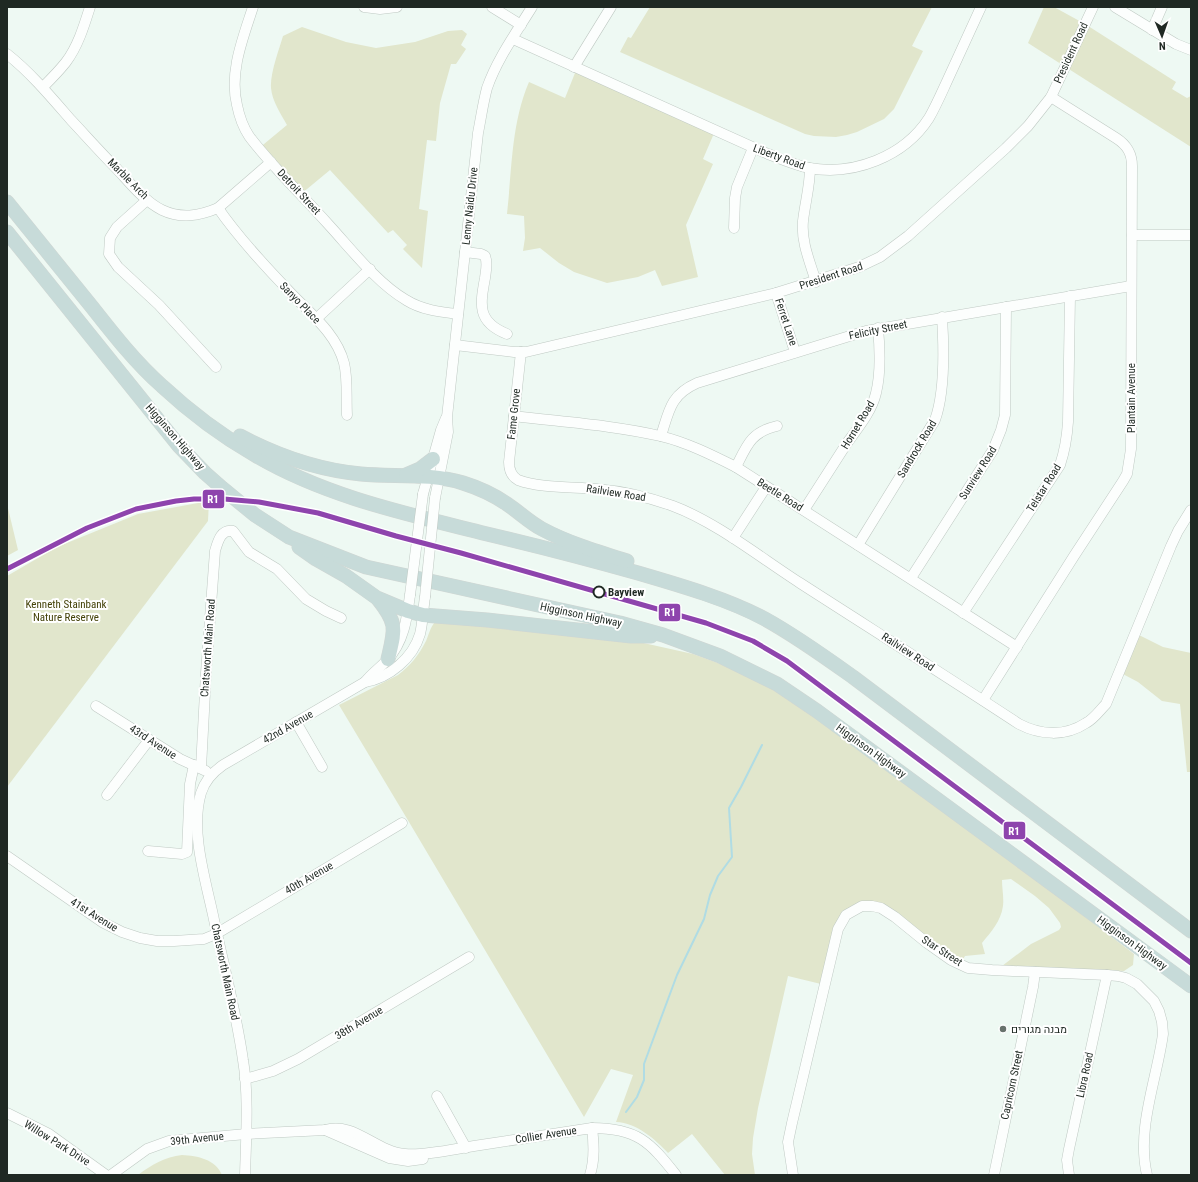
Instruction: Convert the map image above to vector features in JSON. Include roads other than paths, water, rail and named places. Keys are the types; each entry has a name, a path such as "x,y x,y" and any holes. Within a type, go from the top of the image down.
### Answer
{"highway":[{"path":"7,202 131,355 162,386 193,412 255,455 300,478 327,490 354,499 446,524 541,547 671,583 721,600 764,618 811,646 1191,931"},
{"name":"Higginson Highway","path":"7,232 180,446 222,488 255,515 289,537 366,567 620,623 663,635 720,656 782,688 817,711 1191,986"},
{"path":"193,412 254,444 316,467 337,471 433,478 463,483 487,492 508,504 542,529 572,542 654,570 666,577 671,583"},
{"path":"404,476 420,469 432,459"},
{"path":"289,537 301,549 346,576 377,598 408,611 423,615 487,620 631,636 663,635"},
{"path":"377,598 388,612 392,622 393,637 388,659"}],"street":[{"path":"43,87 59,70 73,51 81,35 90,7"},
{"path":"364,7 380,9 397,7"},
{"path":"492,7 521,25"},
{"name":"Lenny Naidu Drive","path":"408,611 423,494 433,478 448,432 447,417 482,109 492,76 512,39 532,7"},
{"path":"574,67 611,7"},
{"name":"Liberty Road","path":"512,39 753,148 810,168 841,170 865,165 884,157 912,137 926,122 935,107 981,7"},
{"name":"President Road","path":"455,346 521,352 776,293 816,282 871,262 896,246 1006,148 1028,126 1051,97 1092,7"},
{"path":"1115,7 1176,44 1191,50"},
{"path":"1152,30 1162,7"},
{"name":"Detroit Street","path":"250,8 235,68 235,96 240,116 248,135 270,162 388,287 407,301 417,306 431,310 458,314"},
{"name":"Marble Arch","path":"7,54 36,79 72,121 147,200 163,210 179,215 196,215 207,213 218,208 270,162"},
{"name":"Plantain Avenue","path":"983,700 1123,481 1127,474 1130,449 1132,161 1126,146 1116,138 1051,97"},
{"path":"734,228 737,187 753,148"},
{"path":"810,168 803,222 805,248 816,282"},
{"path":"147,200 117,227 110,238 109,254 118,267 159,305 216,367"},
{"name":"Sanyo Place","path":"218,208 230,225 263,264 330,335 344,363 347,415"},
{"path":"1132,235 1191,235"},
{"path":"465,252 482,254 485,256 487,268 482,293 482,308 487,322 491,326 507,334"},
{"path":"316,319 370,269"},
{"name":"Felicity Street","path":"661,436 671,405 678,395 687,388 796,352 878,328 1131,286"},
{"name":"Ferret Lane","path":"776,293 796,352"},
{"name":"Telstar Road","path":"963,613 1060,465 1067,440 1070,296"},
{"name":"Sunview Road","path":"911,578 993,450 1001,430 1005,415 1006,397 1006,307"},
{"name":"Sandrock Road","path":"858,545 935,420 940,403 942,383 942,317"},
{"name":"Hornet Road","path":"804,510 873,402 878,378 878,328"},
{"name":"Fame Grove","path":"512,475 509,470 509,462 521,352"},
{"name":"Beetle Road","path":"514,416 605,426 661,436 711,454 736,467 1017,647"},
{"name":"Lenny Naidu Drive","path":"423,615 435,498 432,459 443,424 447,417"},
{"path":"736,467 745,448 752,439 766,429 777,426"},
{"name":"Railview Road","path":"512,475 527,483 597,489 633,494 685,511 733,538 1019,724 1030,729 1043,732 1063,732 1087,723 1106,704 1171,546 1191,510"},
{"path":"733,538 766,487"},
{"name":"Chatsworth Main Road","path":"148,851 182,854 187,852 190,784 198,767 215,551 220,537 225,532 233,531 249,552 277,569 306,599 341,618"},
{"path":"378,674 402,636 408,611"},
{"path":"378,674 397,667 411,652 419,636 423,615"},
{"name":"42nd Avenue","path":"212,774 223,765 378,674"},
{"name":"43rd Avenue","path":"96,706 180,759 212,774"},
{"path":"296,722 322,767"},
{"path":"107,796 149,740"},
{"name":"Chatsworth Main Road","path":"212,774 204,785 201,793 198,812 198,834 201,861 240,1040 246,1079 246,1175"},
{"name":"40th Avenue","path":"216,934 402,823"},
{"name":"41st Avenue","path":"7,856 102,922 122,932 140,938 174,942 204,939 216,934"},
{"name":"Star Street","path":"793,1175 788,1142 838,929 846,915 862,906 872,906 880,908 895,917 926,943 962,966 973,969 1118,976 1137,984 1154,1001 1160,1011 1163,1034 1147,1116 1144,1154 1147,1175"},
{"name":"38th Avenue","path":"246,1079 268,1073 298,1059 469,957"},
{"name":"Capricorn Street","path":"994,1175 1035,972"},
{"name":"Libra Road","path":"1068,1175 1067,1160 1107,975"},
{"path":"437,1096 466,1148"},
{"name":"Willow Park Drive","path":"7,1113 49,1134 106,1175"},
{"path":"592,1128 617,1129 645,1140 676,1175"},
{"name":"Collier Avenue","path":"246,1134 325,1130 389,1158 428,1158 453,1150 592,1128 594,1164 590,1175"},
{"name":"39th Avenue","path":"111,1175 147,1149 160,1143 174,1140 246,1134"}],"waterway":[{"path":"626,1112 637,1097 644,1080 644,1064 677,975 704,919 710,895 718,876 732,857 729,808 762,745"}],"place":[{"name":"Bayview","path":"599,592"},
{"name":"מבנה מגורים","path":"1003,1029"}],"park label":[{"name":"Kenneth Stainbank Nature Reserve","path":"66,610"}]}
